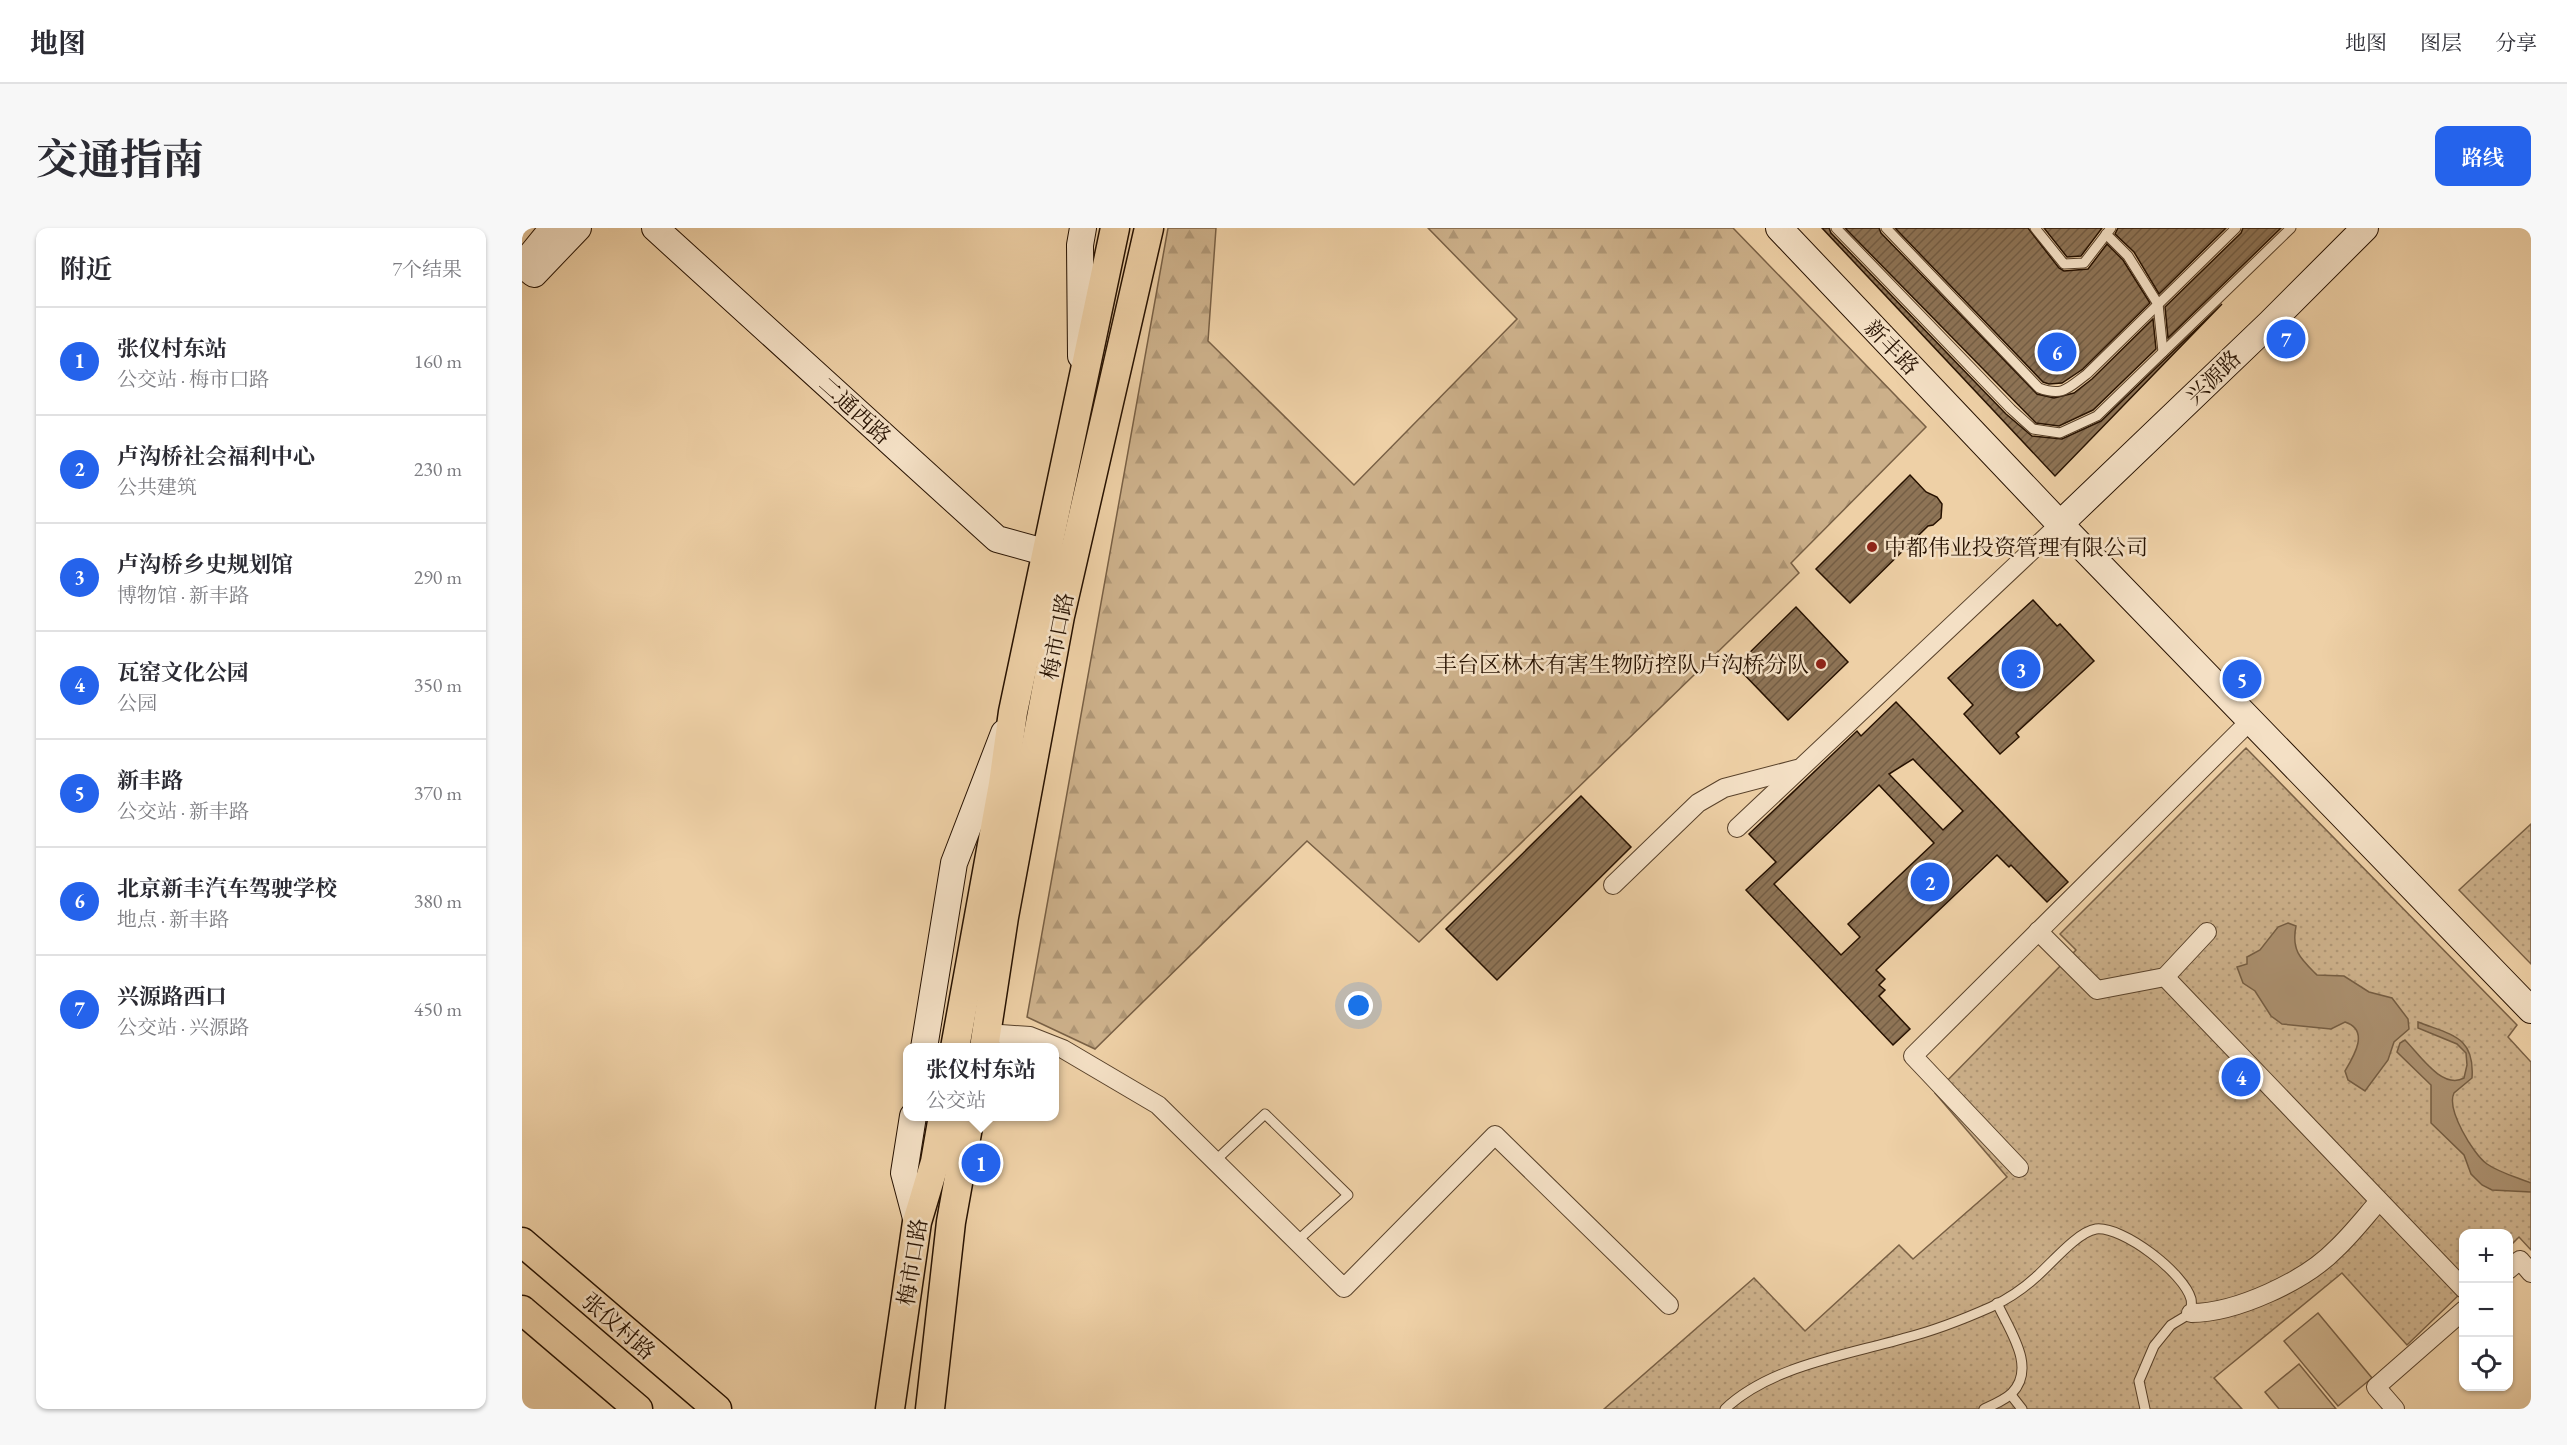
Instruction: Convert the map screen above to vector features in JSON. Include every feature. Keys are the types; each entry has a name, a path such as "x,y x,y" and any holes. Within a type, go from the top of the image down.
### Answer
{"main road":[{"name":"梅市口路","path":"956,1043 1001,796 1013,712 1115,228"},
{"name":"梅市口路","path":"985,1040 1004,917 1059,616 1149,228"},
{"name":"梅市口路","path":"890,1409 917,1222 935,1162 942,1121"},
{"name":"梅市口路","path":"930,1409 951,1222 969,1121"},
{"name":"张仪村路","path":"522,1242 717,1409"},
{"path":"522,1310 638,1409"}],"street":[{"path":"553,228 523,265 534,274 578,228"},
{"name":"二通西路","path":"655,228 997,539 1072,560"},
{"path":"1082,382 1080,245 1083,228"},
{"name":"新丰路","path":"1779,228 2060,524 2531,1010"},
{"name":"兴源路","path":"2060,524 2270,323 2365,228"},
{"path":"1737,828 2060,524"},
{"path":"925,1043 954,862 1013,712"},
{"path":"2019,1168 1913,1056 2251,720"},
{"path":"1614,885 1698,803 1724,788 1799,769"},
{"path":"2038,931 2097,990 2165,977 2207,932"},
{"path":"2165,977 2459,1285"},
{"path":"985,1040 1030,1036 1045,1043"},
{"path":"1059,1049 1089,1063 1158,1105 1344,1288 1495,1135 1669,1305"},
{"path":"912,1121 904,1173 917,1222"},
{"path":"2191,1313 2236,1305 2291,1283 2335,1251 2379,1201"},
{"path":"2513,1266 2520,1260 2531,1273"},
{"path":"2395,1409 2376,1387 2459,1314"}],"lane":[{"path":"1836,228 2011,410 2033,429 2060,433 2097,416 2291,228"},
{"path":"1886,228 2039,388 2053,393 2066,390 2087,374 2236,228"},
{"path":"2035,228 2064,264 2084,263 2108,231 2128,256 2158,304 2163,352"},
{"path":"1216,1160 1265,1114 1348,1195 1297,1241"},
{"path":"1725,1409 1732,1402 1778,1375 1823,1359 1908,1338 1997,1303 2034,1279 2084,1232 2098,1229 2137,1242 2163,1263 2191,1299 2191,1313 2171,1325 2154,1346 2139,1381 2145,1409"},
{"path":"1984,1409 2011,1395 2021,1381 2023,1371 2020,1356 1997,1303"},
{"path":"2011,1395 2022,1409"}],"green space":[{"path":"1168,228 1216,228 1208,341 1354,485 1517,319 1428,228 1733,228 1926,427 1791,563 1799,573 1419,942 1307,841 1095,1049 1027,1017"},
{"path":"2246,748 2517,1025 2508,1037 2531,1062 2531,1250 2519,1237 2513,1243 2513,1229 2459,1229 2459,1295 2407,1345 2342,1273 2214,1378 2242,1409 1604,1409 1754,1278 1805,1331 1899,1245 1913,1259 2007,1177 1935,1093 2076,950 2060,934"},
{"path":"2531,824 2531,964 2459,890"},
{"path":"2318,1313 2372,1378 2338,1406 2284,1341"},
{"path":"2299,1364 2336,1409 2279,1409 2265,1392"}],"shaded area":[{"path":"2288,923 2296,926 2296,948 2306,964 2317,975 2344,976 2369,992 2392,998 2408,1019 2409,1029 2394,1042 2388,1060 2365,1091 2348,1080 2345,1071 2358,1044 2357,1031 2353,1026 2345,1022 2331,1029 2282,1024 2271,1016 2255,991 2243,983 2237,967 2247,964 2247,957 2260,950 2278,927"},
{"path":"2418,1022 2450,1034 2465,1045 2472,1064 2472,1078 2454,1093 2457,1120 2481,1159 2497,1170 2531,1183 2531,1192 2492,1190 2482,1185 2471,1174 2464,1155 2431,1123 2431,1085 2397,1052 2400,1043 2405,1040 2431,1069 2447,1079 2464,1078 2467,1065 2466,1053 2457,1044 2418,1028"}],"building":[{"path":"1822,228 1829,228 1831,233 2006,414 2032,436 2062,439 2101,421 2222,304 2055,476"},
{"path":"1845,228 1879,228 1881,233 2037,394 2054,398 2074,393 2092,379 2153,319 2156,349 2093,410 2059,426 2036,423"},
{"path":"1895,228 2028,228 2059,268 2064,271 2088,269 2107,244 2123,260 2150,303 2083,369 2062,383 2049,384 2043,382"},
{"path":"2044,228 2102,228 2081,256 2067,257"},
{"path":"2118,228 2226,228 2159,294 2134,252 2115,234"},
{"path":"2243,228 2281,228 2168,338 2165,307 2241,233"},
{"name":"中都伟业投资管理有限公司","path":"1910,475 1926,492 1937,497 1942,504 1941,518 1928,526 1850,603 1816,569"},
{"path":"2033,600 2057,626 2060,624 2094,661 2016,733 2019,737 2000,754 1964,714 1973,705 1948,678"},
{"name":"丰台区林木有害生物防控队卢沟桥分队","path":"1796,607 1848,662 1788,720 1736,666"},
{"path":"1896,702 2068,882 2047,902 2011,865 2009,867 1997,855 1876,970 1885,979 1879,985 1885,990 1879,996 1910,1029 1893,1045 1746,890 1776,862 1749,834 1857,731 1861,736","holes":["1913,759 1963,811 1943,830 1889,774","1879,785 1934,843 1848,924 1860,937 1841,955 1774,884"]},
{"path":"1581,796 1631,847 1497,980 1446,929"}],"place":[{"name":"兴源路西口","path":"2286,339"},
{"name":"北京新丰汽车驾驶学校","path":"2057,352"},
{"name":"中都伟业投资管理有限公司","path":"1872,547"},
{"name":"丰台区林木有害生物防控队卢沟桥分队","path":"1821,664"},
{"name":"卢沟桥乡史规划馆","path":"2021,669"},
{"name":"新丰路","path":"2242,679"},
{"name":"卢沟桥社会福利中心","path":"1930,882"},
{"name":"瓦窑文化公园","path":"2241,1077"},
{"name":"张仪村东站","path":"981,1163"}]}
